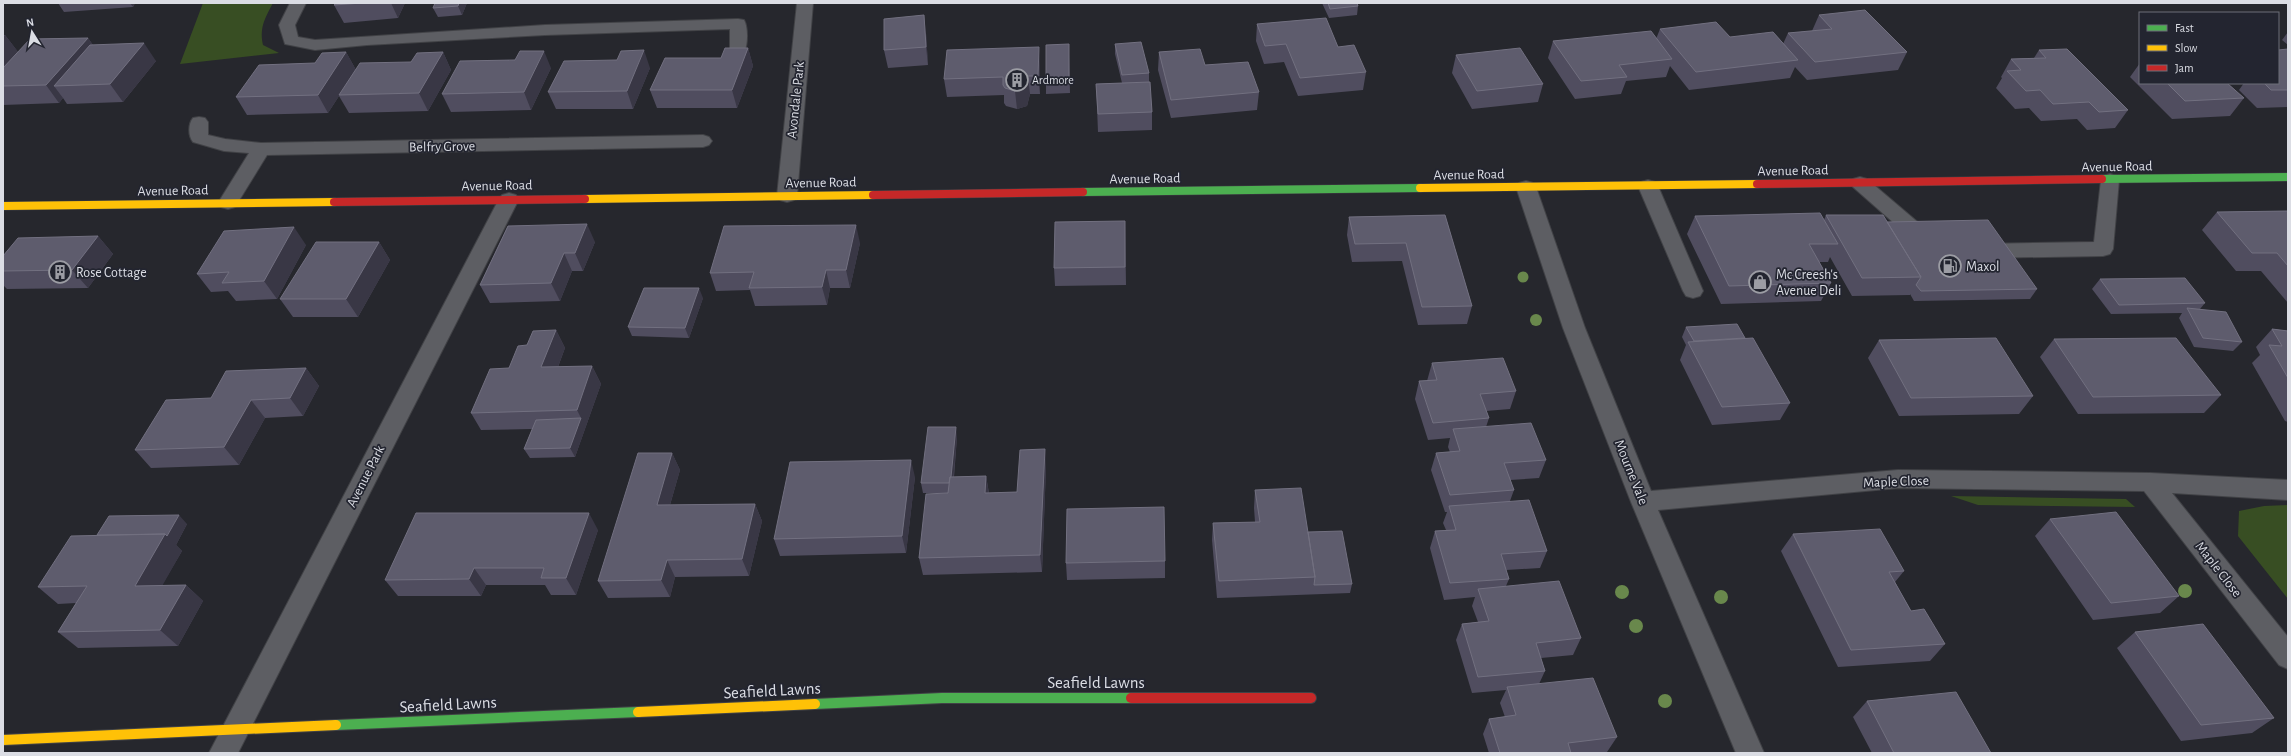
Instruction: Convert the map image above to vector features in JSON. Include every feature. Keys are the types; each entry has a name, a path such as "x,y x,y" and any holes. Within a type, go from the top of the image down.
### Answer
{"main road":[{"name":"Avenue Road","path":"3,206 2288,177"},
{"name":"Seafield Lawns","path":"3,740 942,698 1311,698"}],"street":[{"path":"298,3 287,25 291,40 315,45 367,40 545,30 738,24 738,48"},
{"name":"Avondale Park","path":"787,196 791,138 805,3"},
{"name":"Belfry Grove","path":"199,122 199,138 224,145 261,149 703,141"},
{"path":"228,203 261,149"},
{"path":"1963,251 2103,249 2110,180"},
{"path":"1860,183 1939,252"},
{"path":"1648,186 1693,291"},
{"name":"Mourne Vale","path":"1526,187 1574,328 1643,502 1750,753"},
{"name":"Avenue Park","path":"223,753 509,199"},
{"name":"Maple Close","path":"1643,502 1679,497 1898,479 2150,482 2288,490"},
{"name":"Maple Close","path":"2150,482 2288,657"}],"green space":[{"path":"203,3 273,3 262,28 262,39 263,45 279,53 180,64"},
{"path":"1951,496 2126,499 2135,507 1978,505"},
{"path":"2288,505 2288,599 2238,536 2239,511 2264,506"}],"building":[{"path":"336,3 362,3 334,5"},
{"path":"435,3 459,3 458,6 433,8"},
{"path":"1328,3 1357,3 1358,6 1330,9"},
{"path":"1865,10 1907,52 1815,62 1788,33 1832,29 1819,15"},
{"path":"924,15 926,47 884,50 884,19"},
{"path":"1326,18 1338,47 1354,45 1366,72 1300,78 1286,44 1265,46 1257,24"},
{"path":"1716,22 1730,37 1773,32 1798,60 1696,72 1660,29"},
{"path":"1651,31 1672,59 1619,65 1627,77 1581,81 1553,41"},
{"path":"88,38 46,85 3,86 3,68 30,39"},
{"path":"1141,42 1149,73 1122,75 1115,44"},
{"path":"144,43 110,84 54,86 90,45"},
{"path":"1069,44 1069,84 1046,85 1046,45"},
{"path":"1039,47 1038,76 1028,76 1025,88 1015,91 1005,88 1003,85 1003,77 944,79 947,50"},
{"path":"725,48 748,48 732,90 650,90 665,58 721,58"},
{"path":"1520,48 1543,84 1477,91 1456,55"},
{"path":"1200,49 1205,65 1248,62 1259,92 1171,100 1159,52"},
{"path":"2067,49 2128,110 2099,112 2089,102 2053,104 2040,90 2026,91 2007,71 2021,70 2011,59 2046,58 2039,50"},
{"path":"2288,49 2288,90 2271,90 2265,84 2279,84 2279,50"},
{"path":"644,50 627,91 548,92 564,61 617,60 621,51"},
{"path":"520,51 544,51 524,92 442,94 460,61 515,60"},
{"path":"346,52 318,95 236,97 259,65 315,63 322,53"},
{"path":"443,52 419,93 339,95 360,63 411,62 417,53"},
{"path":"1150,82 1152,112 1098,114 1096,84"},
{"path":"2168,84 2228,84 2244,98 2185,101"},
{"path":"2288,211 2288,266 2277,253 2252,253 2217,212"},
{"name":"Mc Creesh's Avenue Deli","path":"1820,213 1838,244 1809,244 1831,283 1729,286 1695,216"},
{"path":"1445,215 1472,306 1422,307 1406,243 1355,244 1349,217"},
{"path":"1826,215 1883,215 1921,277 1862,278"},
{"name":"Maxol","path":"1988,220 2037,289 1921,291 1916,285 1921,277 1887,222"},
{"path":"1125,221 1125,267 1054,268 1055,222"},
{"path":"587,224 575,253 564,253 551,283 480,285 508,226"},
{"path":"856,225 846,270 826,270 822,287 749,288 754,272 710,273 724,226"},
{"path":"294,227 264,281 222,283 229,272 197,274 224,231"},
{"path":"98,236 72,270 3,271 3,256 18,238"},
{"path":"316,242 379,242 346,299 280,299"},
{"path":"2185,278 2205,303 2119,305 2100,279"},
{"path":"644,288 699,288 685,328 628,327"},
{"path":"2187,308 2226,312 2242,342 2203,338"},
{"path":"1737,324 1745,338 1694,341 1686,327"},
{"path":"2272,329 2288,331 2288,378 2269,345 2282,346"},
{"path":"556,330 541,367 592,366 577,410 471,413 490,369 509,368 518,346 527,345 533,331"},
{"path":"1753,338 1790,403 1722,407 1688,342"},
{"path":"1996,338 2033,396 1911,398 1879,340"},
{"path":"2176,338 2221,395 2093,397 2054,339"},
{"path":"1503,358 1516,391 1480,394 1489,418 1433,423 1419,381 1437,380 1432,363"},
{"path":"306,368 290,398 251,400 224,447 135,450 166,400 211,398 226,371"},
{"path":"581,418 570,448 524,449 536,420"},
{"path":"1531,423 1546,460 1504,463 1514,490 1450,495 1436,453 1460,451 1453,429"},
{"path":"928,427 956,427 951,477 949,483 921,483"},
{"path":"1045,449 1040,555 919,558 926,494 948,493 950,477 986,476 985,493 1017,492 1020,450"},
{"path":"638,453 672,453 657,505 755,504 742,559 667,560 661,580 598,581"},
{"path":"911,460 902,536 774,539 790,462"},
{"path":"1301,488 1315,577 1219,581 1213,523 1260,522 1255,490"},
{"path":"1529,500 1547,551 1501,554 1509,579 1450,583 1435,531 1456,530 1449,506"},
{"path":"1164,507 1165,561 1066,563 1067,509"},
{"path":"2116,512 2179,596 2111,603 2050,519"},
{"path":"416,513 589,513 566,578 541,578 544,568 474,568 469,579 385,580"},
{"path":"179,515 167,536 165,534 97,535 109,516"},
{"path":"1880,529 1904,571 1889,572 1911,611 1924,609 1945,644 1851,650 1793,534"},
{"path":"1342,531 1352,584 1314,585 1315,577 1308,532"},
{"path":"165,534 135,586 186,585 160,630 58,632 87,586 38,587 71,536"},
{"path":"1559,581 1581,638 1536,643 1545,671 1478,677 1462,624 1489,621 1478,589"},
{"path":"2203,624 2274,718 2201,725 2135,632"},
{"path":"1593,678 1617,737 1568,743 1571,753 1500,753 1489,719 1516,715 1507,687"},
{"path":"1956,692 1991,753 1894,753 1867,701"}],"traffic: fast":[{"path":"2102,179 2288,177"},
{"path":"1083,192 1420,188"},
{"path":"815,704 942,698 1131,698"},
{"path":"336,725 638,712"}],"traffic: slow":[{"path":"1420,188 1757,184"},
{"path":"585,199 873,195"},
{"path":"3,206 334,202"},
{"path":"638,712 815,704"},
{"path":"3,740 336,725"}],"traffic: jam":[{"path":"1757,184 2102,179"},
{"path":"873,195 1083,192"},
{"path":"334,202 585,199"},
{"path":"1131,698 1311,698"}],"place":[{"name":"Ardmore","path":"1017,80"},
{"name":"Maxol","path":"1950,266"},
{"name":"Rose Cottage","path":"60,272"},
{"name":"Mc Creesh's Avenue Deli","path":"1760,282"}]}
